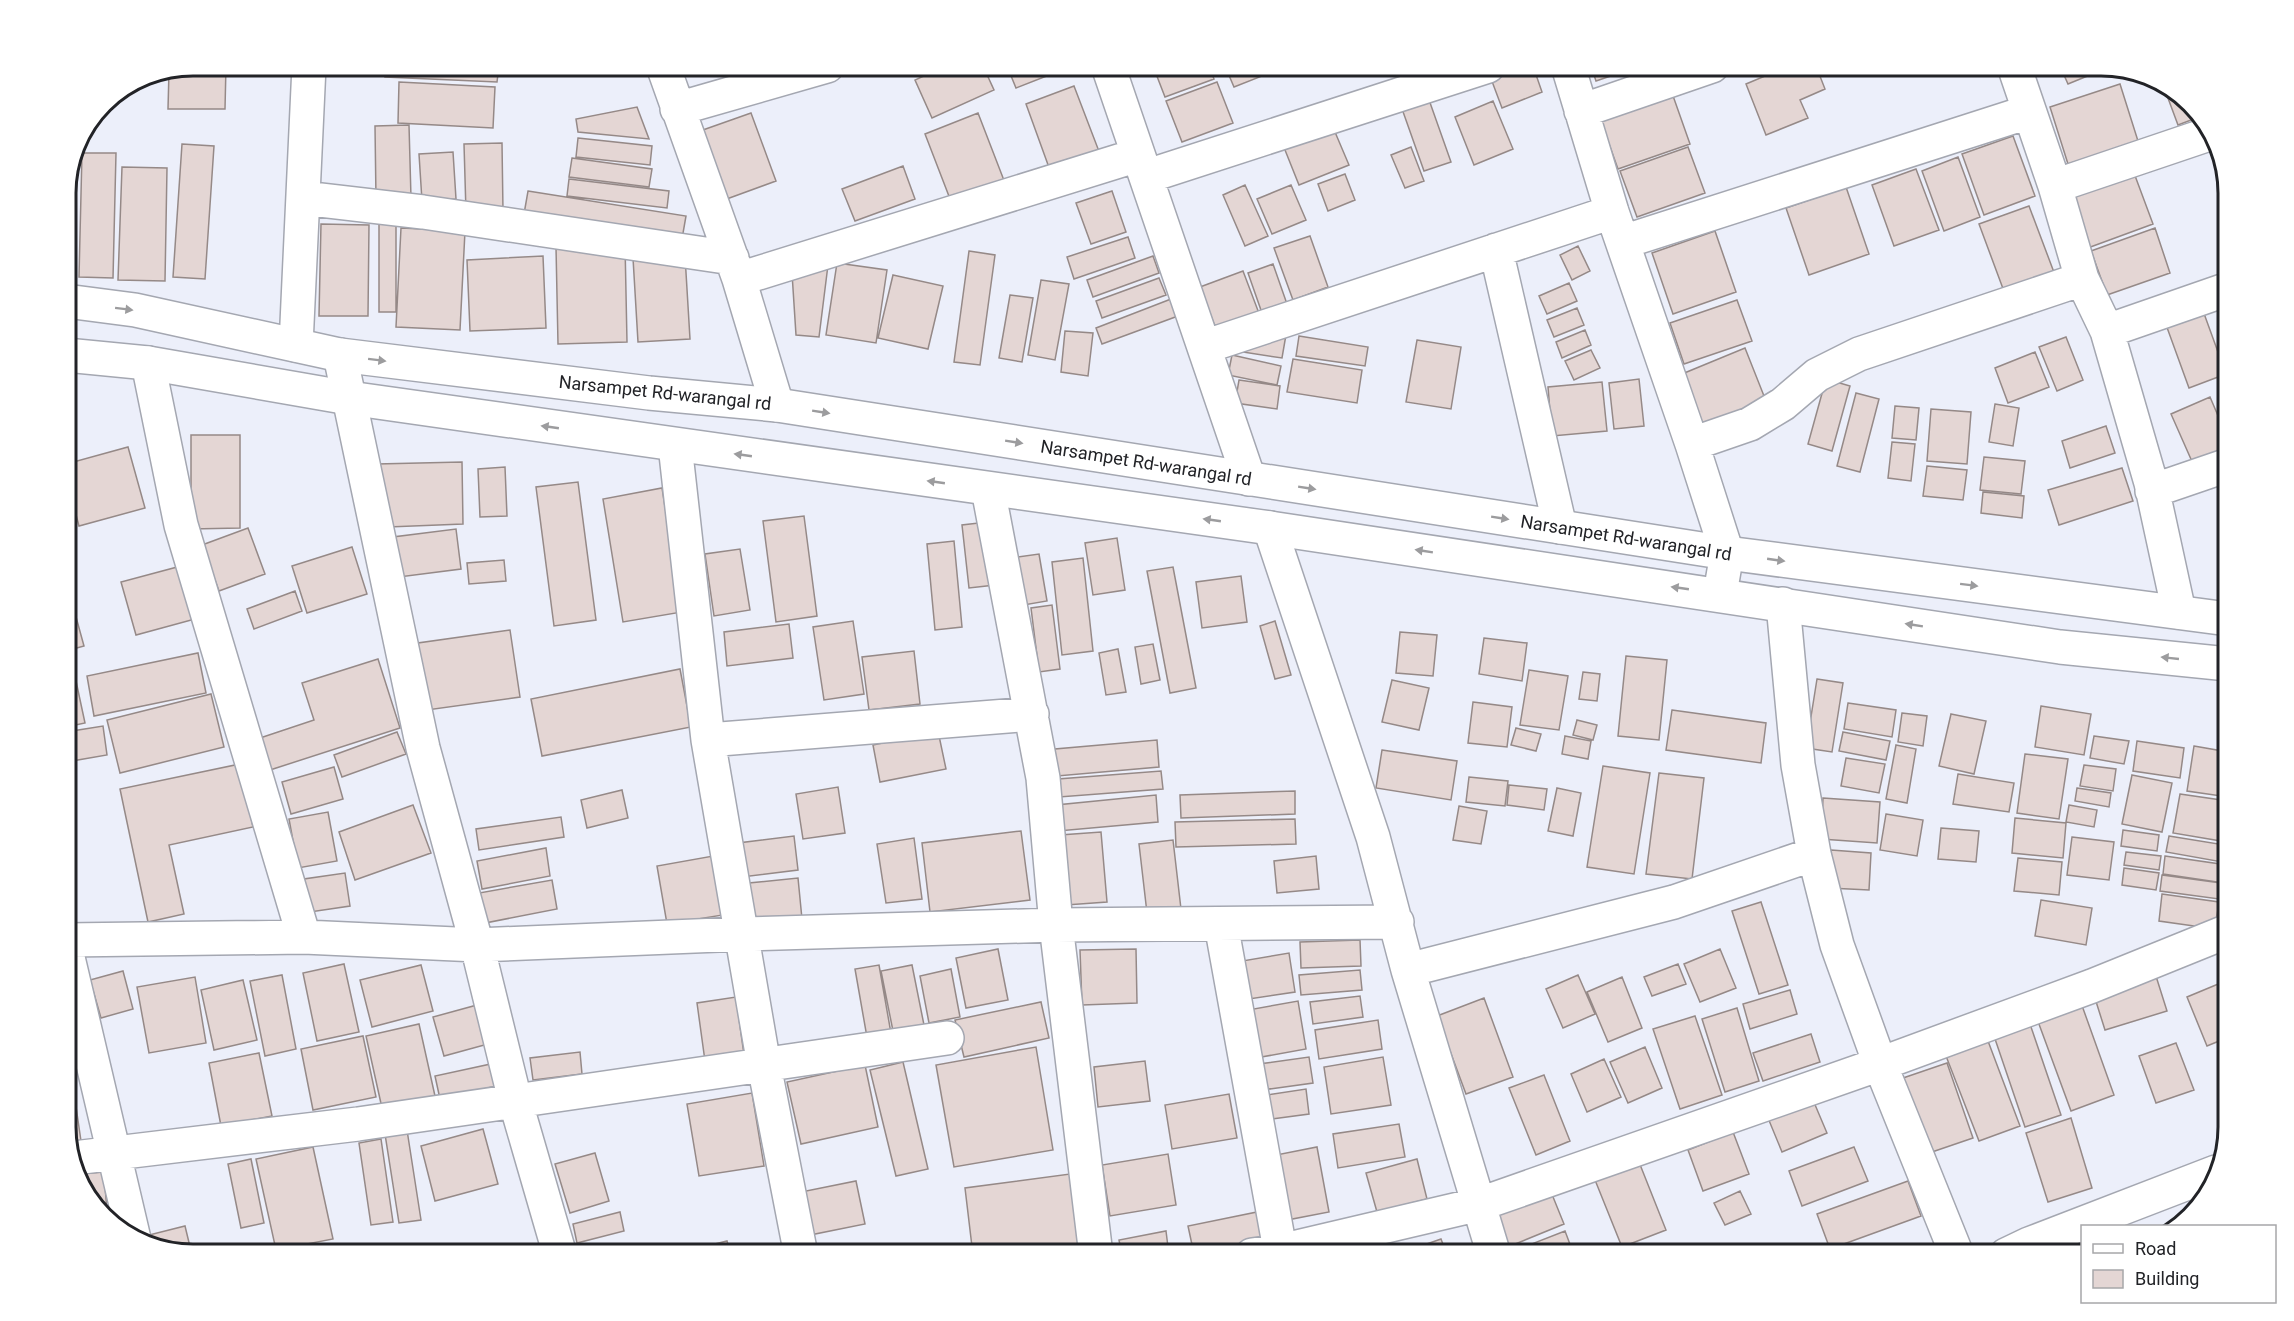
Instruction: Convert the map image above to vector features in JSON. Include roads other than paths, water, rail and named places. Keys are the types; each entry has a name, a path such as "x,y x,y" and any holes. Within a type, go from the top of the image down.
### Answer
{"street":[{"path":"303,198 423,212 736,268 1143,165 1452,76"},
{"path":"1571,76 1612,212 1727,553 1720,594"},
{"path":"1581,111 1682,76"},
{"path":"2017,76 2055,186 2082,279 2107,331 2152,491 2179,612"},
{"path":"296,345 309,77"},
{"path":"667,77 736,268 777,405"},
{"path":"677,108 789,77"},
{"path":"1112,77 1249,479"},
{"path":"1623,242 2028,112"},
{"path":"2055,186 2203,136"},
{"path":"1204,347 1612,212"},
{"path":"1496,250 1560,527"},
{"path":"1692,444 1750,424 1782,404 1817,375 1859,354 2082,279"},
{"path":"2107,331 2217,294"},
{"name":"Narsampet Rd-warangal rd","path":"77,302 135,310 340,355 649,393 777,405 1727,553 2217,617"},
{"path":"340,355 423,748 477,945 515,1100 557,1244"},
{"path":"77,356 148,363 349,398 1270,528 2060,646 2218,663"},
{"path":"148,363 181,525 304,937"},
{"path":"675,445 708,740 764,1065 799,1244"},
{"path":"2152,491 2217,469"},
{"path":"987,489 1044,778 1056,925 1095,1244"},
{"path":"1270,528 1373,837 1408,970 1491,1244"},
{"path":"1783,604 1798,765 1814,854 1837,945 1880,1064 1953,1244"},
{"path":"708,740 1032,714"},
{"path":"1408,970 1674,902 1814,854"},
{"path":"77,940 304,937 477,945 742,934 1056,925 1397,922"},
{"path":"1221,924 1269,1244"},
{"path":"1313,1244 1480,1204 1880,1064 2092,986 2218,935"},
{"path":"77,995 131,1226"},
{"path":"81,1157 358,1124 948,1038"},
{"path":"2029,1244 2207,1175"}]}
